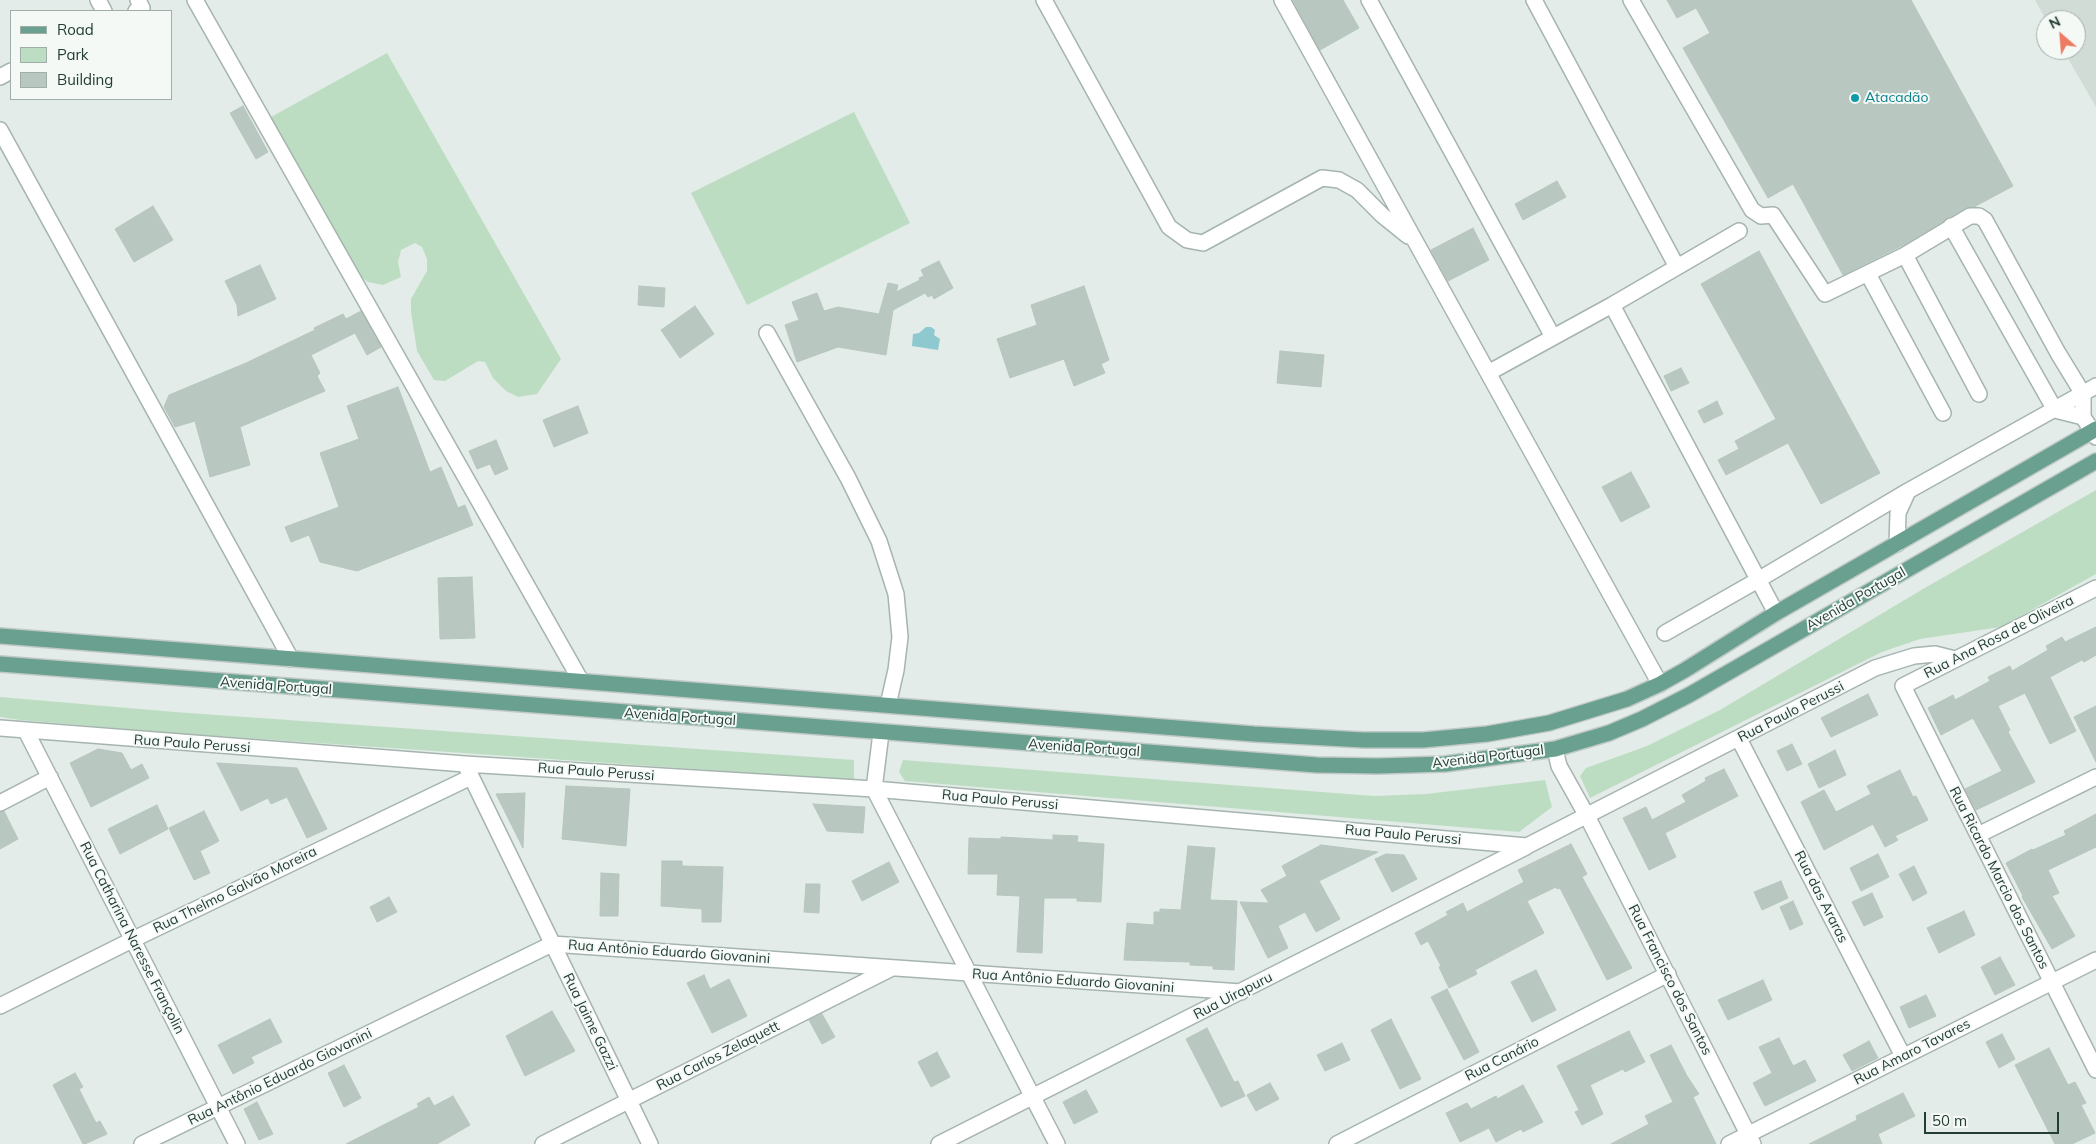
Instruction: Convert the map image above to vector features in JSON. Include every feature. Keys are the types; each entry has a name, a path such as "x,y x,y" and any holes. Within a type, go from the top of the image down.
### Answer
{"main road":[{"path":"0,636 1254,734 1371,740 1423,740 1487,734 1549,723 1627,699 1660,684 1686,670 1776,613 2095,433"},
{"name":"Avenida Portugal","path":"0,664 1187,756 1317,765 1444,764 1555,750 1609,733 1689,695 2096,461"},
{"path":"1187,756 1189,729"},
{"path":"1251,760 1254,734"}],"street":[{"path":"138,0 142,8 138,10"},
{"path":"195,0 581,681"},
{"path":"1044,0 1169,227 1187,240 1203,243 1322,178 1339,180 1357,190 1382,215 1415,241"},
{"path":"1282,0 1660,684"},
{"path":"1369,0 1553,337"},
{"path":"1534,0 1677,267"},
{"path":"1631,0 1752,210 1761,216 1773,215 1825,294 1905,255 1970,216 1979,216 1985,220 2058,353 2083,394 2083,417 2095,433"},
{"path":"0,130 291,659"},
{"path":"1951,226 2054,410 2083,417"},
{"path":"1488,374 1739,232"},
{"path":"1905,255 1979,394"},
{"path":"1868,274 1944,413"},
{"path":"1612,304 1776,613"},
{"path":"768,333 848,478 879,541 896,594 900,637 896,670 888,705"},
{"path":"1665,633 1908,491 2096,386"},
{"path":"1897,544 1898,513 1908,491"},
{"name":"Rua Ana Rosa de Oliveira","path":"1903,686 2096,588"},
{"name":"Rua Paulo Perussi","path":"0,728 468,771 874,790 1527,846 1875,668 1914,656 1935,654 1955,659"},
{"name":"Rua Ricardo Marcio dos Santos","path":"1903,686 2096,1070"},
{"name":"Rua Catharina Naresse Françolin","path":"26,731 237,1144"},
{"path":"881,733 874,790 1057,1144"},
{"name":"Rua das Araras","path":"1739,739 1903,1056"},
{"name":"Rua Francisco dos Santos","path":"1555,750 1559,766 1587,816 1751,1139"},
{"name":"Rua Thelmo Galvão Moreira","path":"0,1006 468,771"},
{"name":"Rua Jaime Gazzi","path":"468,771 650,1144"},
{"path":"0,803 50,777"},
{"path":"1978,835 2096,777"},
{"name":"Rua Uirapuru","path":"939,1144 1527,846"},
{"name":"Rua Antônio Eduardo Giovanini","path":"142,1144 552,944 1240,992"},
{"name":"Rua Amaro Tavares","path":"1729,1144 1751,1139 1903,1056 2096,960"},
{"name":"Rua Carlos Zelaquett","path":"543,1144 893,968"},
{"name":"Rua Canário","path":"1337,1144 1668,974"}],"shaded area":[{"path":"2035,0 2096,0 2096,107 2069,60 2086,60 2086,10 2040,10"}],"green space":[{"path":"387,53 561,359 537,394 518,397 506,391 493,378 485,362 478,361 445,381 434,380 417,351 411,312 411,299 427,271 427,259 422,247 415,243 401,250 398,262 401,277 383,285 368,282 358,275 271,117"},
{"path":"854,112 910,223 747,305 691,193"},
{"path":"2096,490 2096,574 2001,627 1920,639 1882,652 1590,798 1580,776 1586,768 1647,746 1720,710 1923,589"},
{"path":"0,697 175,712 854,760 854,780 173,733 20,720 0,717"},
{"path":"903,760 1374,796 1426,794 1545,780 1552,807 1519,832 905,781 899,772"}],"water":[{"path":"926,327 931,327 935,330 934,335 940,339 938,350 912,346 913,334 919,333"}],"building":[{"path":"1293,0 1343,0 1359,28 1320,50"},
{"name":"Atacadão","path":"1667,0 1911,0 2013,186 1974,207 1965,208 1905,244 1843,275 1793,184 1768,198 1683,48 1710,33 1696,8 1677,18"},
{"path":"243,106 268,152 256,159 230,113"},
{"path":"1557,181 1566,197 1523,220 1515,204"},
{"path":"153,206 173,240 134,262 115,229"},
{"path":"1473,228 1489,260 1448,281 1431,250"},
{"path":"1759,251 1880,473 1821,504 1788,443 1726,475 1718,460 1739,449 1735,441 1776,419 1701,284"},
{"path":"939,261 953,288 934,299 932,295 928,297 925,293 893,310 886,355 838,347 797,362 785,325 799,320 792,302 817,293 824,311 838,307 879,314 888,283 898,285 896,292 920,280 919,278 924,276 921,270"},
{"path":"260,265 276,299 238,316 237,305 225,281"},
{"path":"639,286 665,288 664,307 638,305"},
{"path":"1084,286 1109,360 1101,364 1105,373 1074,386 1064,359 1010,378 997,339 1037,325 1031,305"},
{"path":"695,306 714,334 680,358 661,330"},
{"path":"361,311 381,347 367,355 355,333 311,355 320,373 317,376 325,391 240,427 250,465 210,477 195,421 175,427 164,407 169,395 246,363 315,330 314,328 343,314 346,319"},
{"path":"1280,351 1324,355 1321,387 1277,383"},
{"path":"1681,368 1689,383 1671,391 1664,376"},
{"path":"398,387 430,472 441,467 458,508 465,505 473,525 357,571 320,562 309,535 291,542 285,527 339,507 320,453 359,439 347,406"},
{"path":"1717,401 1723,414 1704,423 1698,411"},
{"path":"578,406 588,433 554,447 543,420"},
{"path":"496,440 508,469 495,475 490,464 477,469 469,451"},
{"path":"1631,472 1650,507 1621,522 1602,487"},
{"path":"472,577 475,638 440,639 438,578"},
{"path":"2096,627 2096,655 2084,662 2082,660 2050,677 2076,731 2050,744 2025,693 1998,706 2010,730 2008,732 2035,782 1976,810 1965,789 2002,771 1973,718 1941,735 1928,708 1953,695 1955,700 1990,681 1988,677 2010,666 2012,671 2048,650 2046,646 2062,637 2065,642"},
{"path":"1868,694 1878,715 1831,737 1821,718"},
{"path":"2096,706 2096,762 2074,717"},
{"path":"1792,744 1802,764 1787,771 1777,751"},
{"path":"98,749 122,753 131,770 142,764 149,778 91,807 70,763"},
{"path":"1835,750 1846,775 1819,788 1808,764"},
{"path":"217,763 297,768 327,829 307,838 287,797 271,804 268,798 241,811"},
{"path":"1724,769 1738,796 1665,833 1676,857 1649,870 1623,818 1646,807 1652,820 1686,802 1682,795 1706,781 1705,778"},
{"path":"1900,770 1913,797 1916,796 1928,820 1895,836 1898,840 1885,847 1873,824 1824,850 1801,802 1824,790 1836,812 1871,794 1867,786"},
{"path":"566,786 630,789 626,846 562,839"},
{"path":"525,793 523,848 496,794"},
{"path":"813,804 865,807 863,833 827,831"},
{"path":"157,805 168,829 120,854 108,829"},
{"path":"4,811 18,839 0,849 0,812"},
{"path":"204,811 219,841 200,851 210,873 194,880 169,828"},
{"path":"2096,814 2096,847 2048,870 2059,893 2052,896 2075,936 2052,949 2022,897 2006,863 2032,849 2066,835 2064,831"},
{"path":"1053,835 1078,836 1077,842 1104,844 1101,902 1077,901 1077,898 1044,898 1042,953 1017,952 1020,896 997,895 998,874 968,874 969,838 1001,839 1001,837 1053,840"},
{"path":"1571,844 1587,874 1582,877 1632,968 1607,980 1560,888 1557,889 1556,887 1527,901 1544,933 1475,970 1477,974 1449,988 1439,967 1441,966 1428,941 1421,945 1415,933 1448,915 1446,912 1463,903 1467,912 1524,882 1518,870"},
{"path":"1321,845 1378,852 1319,881 1340,919 1316,932 1305,912 1278,926 1288,948 1268,958 1240,902 1269,903 1261,890 1287,876 1282,866"},
{"path":"1188,846 1215,848 1210,900 1237,901 1234,970 1213,969 1213,966 1190,965 1190,962 1124,960 1127,923 1154,925 1154,912 1160,912 1160,909 1181,910"},
{"path":"1386,854 1404,855 1417,879 1392,892 1375,859"},
{"path":"1878,854 1889,877 1861,891 1850,868"},
{"path":"662,861 682,861 682,866 723,867 721,922 702,922 702,909 661,906"},
{"path":"889,862 899,882 862,901 852,881"},
{"path":"1914,866 1927,893 1913,901 1899,874"},
{"path":"601,873 619,874 618,916 600,916"},
{"path":"1781,881 1788,898 1762,910 1754,892"},
{"path":"806,884 820,884 819,913 804,912"},
{"path":"1872,893 1883,917 1864,926 1852,902"},
{"path":"389,897 397,912 377,922 370,907"},
{"path":"1793,901 1803,924 1790,930 1780,907"},
{"path":"1964,911 1975,935 1939,953 1927,928"},
{"path":"2000,957 2015,985 1995,995 1981,967"},
{"path":"1536,970 1556,1010 1532,1022 1511,982"},
{"path":"704,975 710,989 729,979 747,1016 712,1033 687,983"},
{"path":"1763,980 1772,1000 1728,1020 1718,1000"},
{"path":"1447,989 1479,1052 1464,1060 1431,997"},
{"path":"1926,995 1936,1016 1909,1028 1900,1007"},
{"path":"552,1011 575,1051 525,1076 506,1036"},
{"path":"822,1014 835,1037 822,1044 809,1020"},
{"path":"270,1019 282,1042 251,1057 254,1063 233,1074 218,1045"},
{"path":"1391,1019 1421,1079 1400,1089 1371,1030"},
{"path":"1207,1028 1234,1082 1238,1081 1245,1096 1221,1107 1186,1039"},
{"path":"1629,1031 1645,1062 1625,1072 1623,1069 1590,1085 1603,1114 1582,1125 1575,1112 1579,1110 1557,1066"},
{"path":"2002,1034 2015,1059 1999,1068 1986,1042"},
{"path":"1779,1038 1793,1066 1805,1060 1816,1081 1765,1106 1753,1083 1772,1073 1759,1047"},
{"path":"1869,1041 1878,1058 1852,1071 1843,1055"},
{"path":"1342,1043 1350,1060 1325,1071 1317,1055"},
{"path":"1671,1045 1699,1094 1693,1097 1716,1144 1611,1144 1649,1124 1645,1116 1673,1102 1650,1055"},
{"path":"2049,1048 2068,1085 2075,1082 2086,1103 2081,1105 2095,1133 2072,1144 2055,1144 2015,1065"},
{"path":"937,1052 950,1077 931,1087 918,1062"},
{"path":"344,1065 361,1098 344,1107 328,1073"},
{"path":"75,1073 83,1087 79,1089 96,1123 100,1121 107,1134 85,1144 83,1144 53,1085"},
{"path":"1270,1083 1279,1099 1256,1111 1247,1095"},
{"path":"1523,1085 1543,1122 1523,1132 1521,1129 1496,1142 1489,1128 1460,1142 1446,1113 1467,1103 1471,1109 1496,1096 1497,1099"},
{"path":"1086,1090 1098,1112 1074,1124 1063,1102"},
{"path":"1903,1093 1915,1116 1878,1134 1882,1144 1809,1144 1857,1120 1856,1116"},
{"path":"453,1096 470,1125 437,1144 346,1144 419,1107 417,1104 429,1097 434,1106"},
{"path":"257,1102 273,1134 259,1140 244,1109"}],"place":[{"name":"Atacadão","path":"1855,98"}]}
